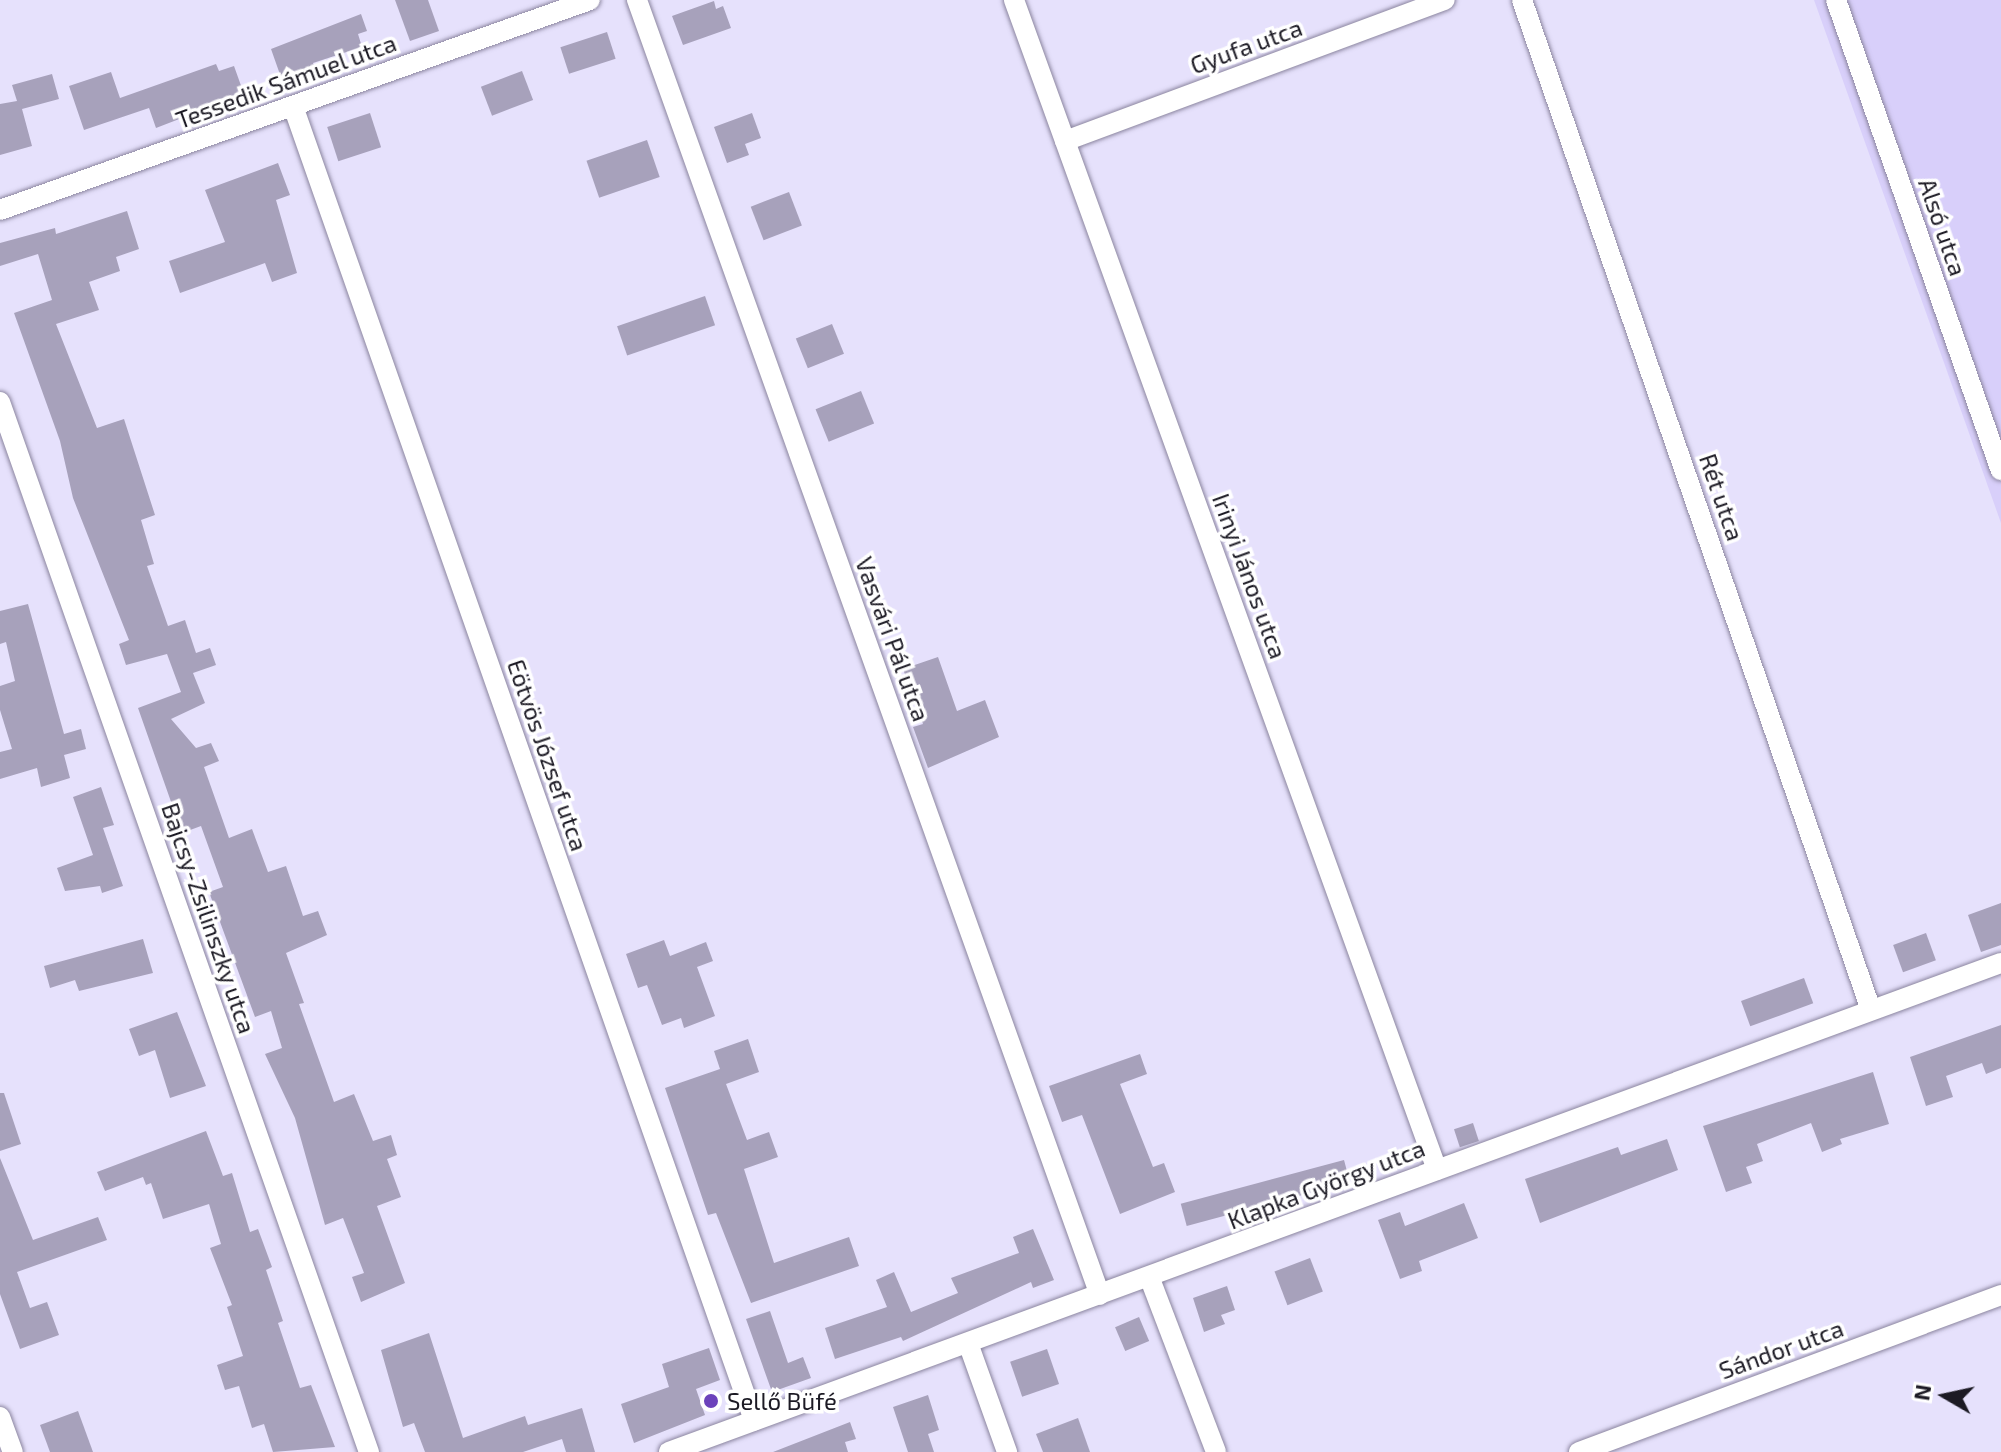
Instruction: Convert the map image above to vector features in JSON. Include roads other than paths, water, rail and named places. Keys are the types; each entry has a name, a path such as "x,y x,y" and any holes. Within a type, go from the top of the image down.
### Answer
{"street":[{"name":"Tessedik Sámuel utca","path":"0,210 590,0"},
{"name":"Vasvári Pál utca","path":"637,0 1100,1295"},
{"name":"Irinyi János utca","path":"1014,0 1437,1170"},
{"name":"Gyufa utca","path":"1065,141 1445,0"},
{"name":"Rét utca","path":"1522,0 1871,1010"},
{"name":"Alsó utca","path":"1836,0 2001,470"},
{"name":"Eötvös József utca","path":"293,106 754,1420"},
{"name":"Bajcsy-Zsilinszky utca","path":"0,402 369,1452"},
{"name":"Klapka György utca","path":"669,1452 1150,1279 2001,963"},
{"path":"1150,1279 1216,1452"},
{"name":"Sándor utca","path":"1579,1452 2001,1295"},
{"path":"968,1343 1007,1452"},
{"path":"0,1417 13,1452"}],"place":[{"name":"Sellő Büfé","path":"711,1401"}]}
